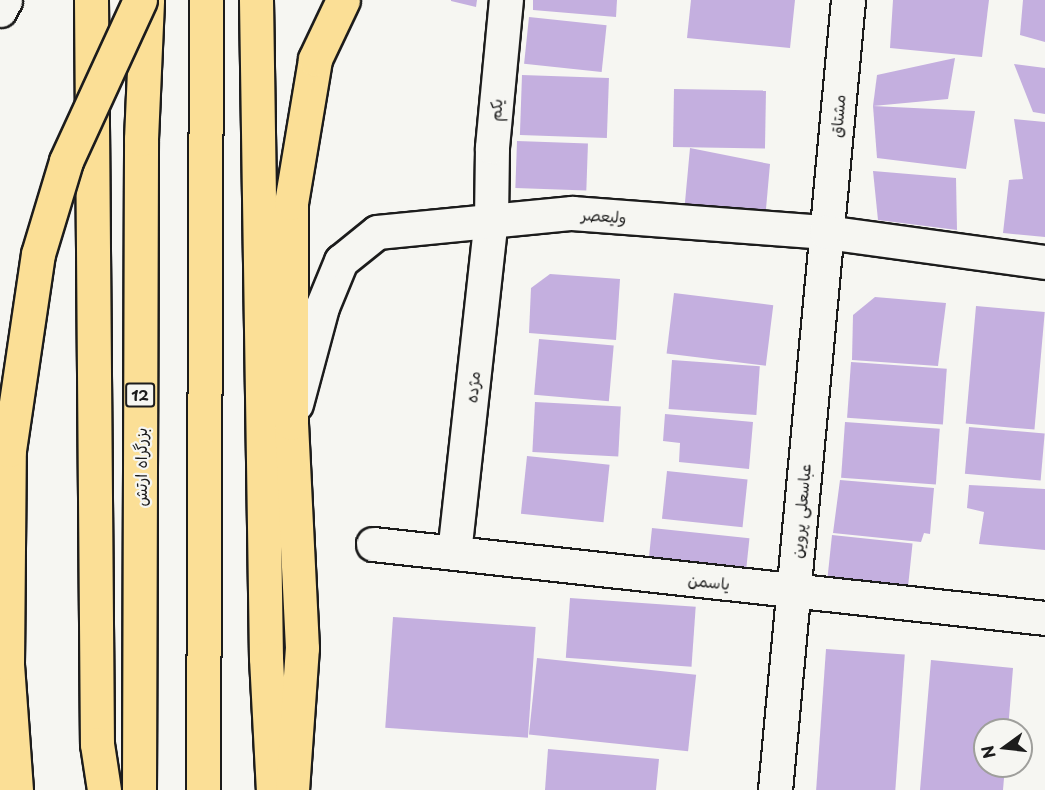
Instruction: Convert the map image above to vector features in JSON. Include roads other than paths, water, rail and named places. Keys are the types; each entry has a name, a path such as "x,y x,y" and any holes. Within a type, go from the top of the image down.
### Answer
{"highway":[{"path":"91,0 97,744 104,790"},
{"path":"16,790 7,663 9,450 38,254 66,161 140,0"},
{"name":"بزرگراه ارتش","path":"139,790 141,139 147,0"},
{"path":"204,790 206,0"},
{"path":"256,0 266,658 273,790"},
{"path":"292,790 302,648 291,423 291,203 315,59 344,0"}],"street":[{"path":"0,10 5,0"},
{"name":"یکم","path":"491,220 492,147 506,0"},
{"name":"مشتاق","path":"826,232 848,0"},
{"name":"ولیعصر","path":"291,423 322,307 341,261 377,232 572,213 826,232 1045,262"},
{"name":"مژده","path":"454,553 491,220"},
{"name":"عباسعلی پروین","path":"775,790 826,232"},
{"name":"یاسمن","path":"373,544 1045,618"}]}
